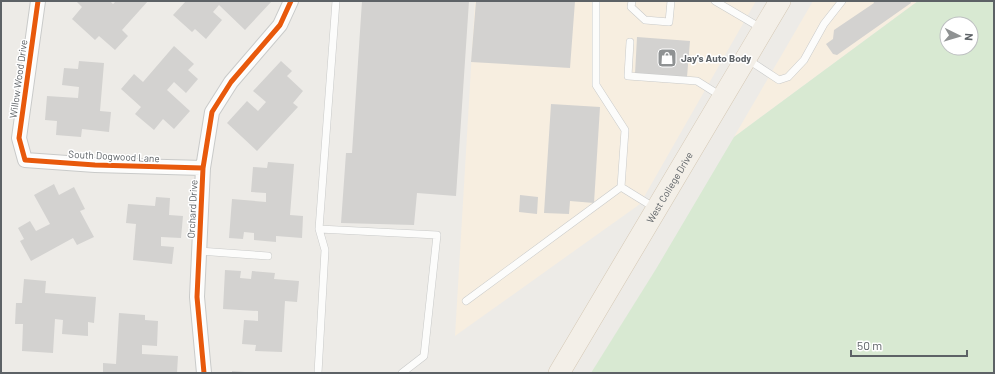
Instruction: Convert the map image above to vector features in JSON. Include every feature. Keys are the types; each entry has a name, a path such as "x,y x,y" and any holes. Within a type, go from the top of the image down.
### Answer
{"main road":[{"name":"West College Drive","path":"559,373 780,1"}],"street":[{"name":"Willow Wood Drive","path":"25,160 18,138 38,1"},
{"name":"Orchard Drive","path":"204,373 197,297 203,168 212,112 231,82 280,25 292,1"},
{"name":"South Dogwood Lane","path":"25,160 95,165 203,168"}],"lane":[{"path":"318,373 325,250 319,229 336,1"},
{"path":"466,301 621,187 625,130 596,85 596,1"},
{"path":"632,4 645,20 669,22 671,1"},
{"path":"715,1 763,30"},
{"path":"746,58 778,80 788,77 804,60 824,24 842,1"},
{"path":"630,42 628,76 697,81 723,97"},
{"path":"621,187 657,209"},
{"path":"319,229 437,235 424,356 402,373"},
{"path":"199,251 268,256"}],"shaded area":[{"path":"475,1 756,1 640,204 455,336"},
{"path":"813,1 918,1 734,137"}],"green space":[{"path":"918,1 994,1 994,373 591,373 656,269 734,137"}],"building":[{"path":"76,1 110,1 113,4 116,1 148,1 122,30 128,36 115,50 99,36 95,40 72,19 82,7"},
{"path":"186,1 272,1 245,30 219,5 213,12 222,20 206,39 195,29 192,32 173,15"},
{"path":"362,1 469,1 456,196 417,193 414,225 341,223 346,153 352,153"},
{"path":"476,1 575,1 570,68 471,62"},
{"path":"873,1 910,1 911,3 837,55 833,54 826,44 833,39 834,30 874,3"},
{"path":"637,37 690,41 687,77 635,74"},
{"path":"174,46 194,64 188,70 198,79 186,93 174,82 167,90 190,111 174,129 163,119 154,130 135,114 141,107 121,89 134,74 143,82"},
{"path":"79,61 104,63 100,111 111,112 109,132 82,129 81,137 56,135 57,121 45,120 47,96 78,98 79,87 62,85 64,68 78,69"},
{"path":"281,61 292,71 287,76 303,91 293,103 298,107 257,151 227,123 247,101 258,111 266,102 253,91"},
{"path":"551,104 600,107 594,203 570,201 569,214 544,213"},
{"path":"268,162 294,164 290,215 303,216 302,238 276,236 276,242 254,240 254,233 244,232 243,239 229,238 232,199 266,202 266,193 251,192 253,167 267,168"},
{"path":"54,184 59,195 74,187 85,209 80,211 94,237 77,245 73,238 31,261 20,241 24,239 18,228 30,221 36,231 50,224 34,195"},
{"path":"520,195 538,197 537,214 519,212"},
{"path":"156,197 170,198 169,215 183,216 181,238 161,237 161,246 174,247 172,264 133,260 136,224 126,223 128,204 155,206"},
{"path":"225,270 241,271 240,278 251,279 252,271 275,273 274,279 299,281 297,302 285,301 282,352 255,351 256,345 242,344 244,320 258,321 258,311 223,309"},
{"path":"24,279 46,281 45,293 96,297 94,323 88,322 88,336 62,334 63,320 55,319 53,353 22,351 23,324 15,324 16,303 22,303"},
{"path":"119,313 145,315 145,320 158,321 157,346 142,345 142,354 178,356 177,373 103,373 103,363 116,364"},
{"path":"232,371 245,372 245,373 232,373"}],"cycle path":[{"path":"38,1 19,138 25,160 95,165 203,168"},
{"path":"204,373 197,297 203,168 212,112 231,82 280,25 291,1"}],"place":[{"name":"Jay's Auto Body","path":"667,58"}]}
